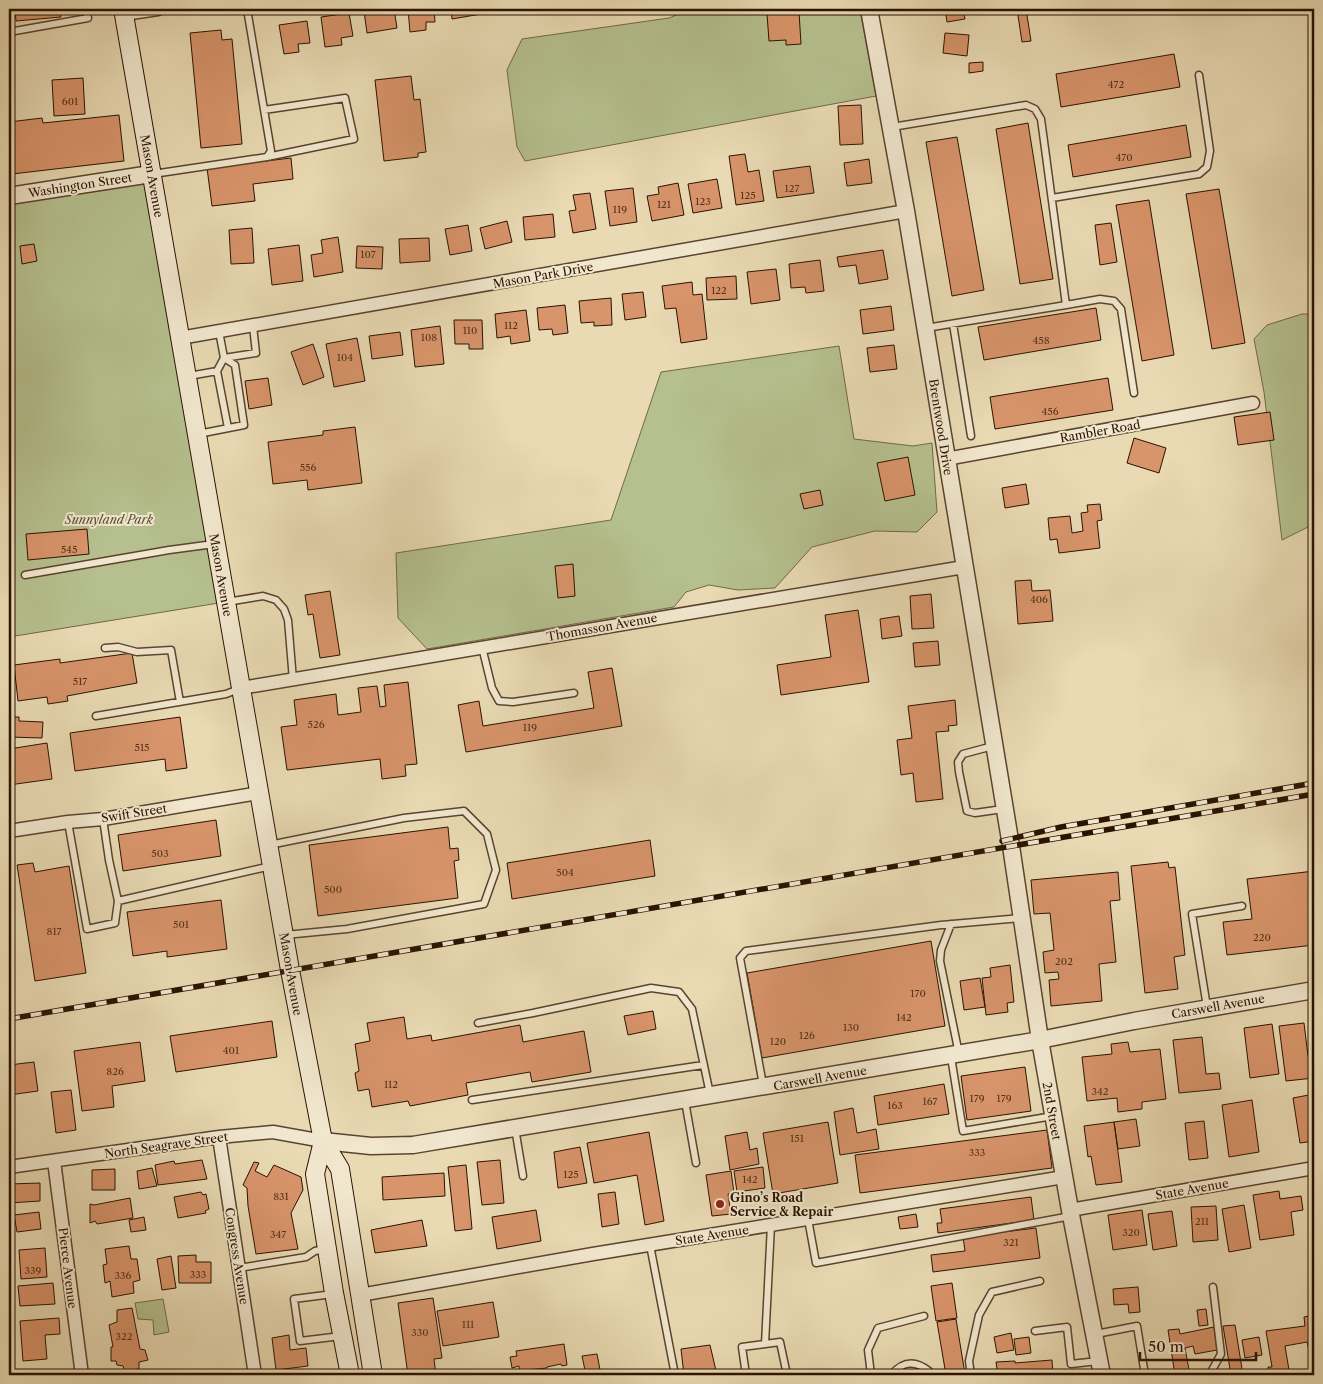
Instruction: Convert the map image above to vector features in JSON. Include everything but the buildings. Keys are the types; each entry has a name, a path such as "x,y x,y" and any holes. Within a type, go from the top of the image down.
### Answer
{"main road":[{"name":"Mason Avenue","path":"123,12 284,936 323,1141 340,1169 373,1375"},
{"name":"Mason Avenue","path":"323,1141 316,1174 334,1293 350,1375"}],"street":[{"path":"123,12 158,9"},
{"name":"Brentwood Drive","path":"869,9 906,211 1010,846"},
{"name":"Washington Street","path":"9,196 152,174"},
{"name":"Mason Park Drive","path":"180,338 906,211"},
{"name":"Rambler Road","path":"946,459 1253,404"},
{"name":"Thomasson Avenue","path":"240,688 964,567"},
{"name":"Swift Street","path":"9,831 103,819 259,793"},
{"name":"2nd Street","path":"1010,846 1053,1116 1101,1368"},
{"name":"Carswell Avenue","path":"323,1141 371,1146 413,1145 955,1055 1134,1021 1314,990"},
{"name":"North Seagrave Street","path":"9,1167 219,1137 273,1132 323,1141"},
{"name":"Congress Avenue","path":"219,1137 255,1375"},
{"name":"Pierce Avenue","path":"54,1161 82,1375"},
{"name":"State Avenue","path":"1071,1213 1314,1168"},
{"name":"State Avenue","path":"360,1295 1064,1177"}],"lane":[{"path":"9,32 88,18 86,9"},
{"path":"247,9 271,151 268,157"},
{"path":"1052,198 1199,174 1208,167 1210,151 1199,75"},
{"path":"152,174 268,157 354,139 345,98 264,110"},
{"path":"890,128 1026,104 1035,109 1041,119 1066,305"},
{"path":"925,328 1100,299 1114,301 1121,309 1134,393"},
{"path":"953,324 971,436"},
{"path":"224,358 256,353 253,326"},
{"path":"219,331 224,358 217,371 228,428"},
{"path":"197,435 244,425 235,365 224,358"},
{"path":"186,376 217,371"},
{"path":"25,575 177,548 215,544"},
{"path":"226,602 263,596 276,600 284,609 288,620 294,680"},
{"path":"105,648 118,647 137,652 170,650 180,702"},
{"path":"482,648 492,688 500,701 513,702 574,694"},
{"path":"96,716 226,694 240,688"},
{"path":"994,746 962,754 958,762 959,772 967,811 975,814 1004,809"},
{"path":"268,845 404,818 464,811 488,834 496,870 484,904 347,929 284,936"},
{"path":"68,822 87,929 115,923 118,901 103,819"},
{"path":"118,901 272,866"},
{"path":"1207,1008 1192,914 1242,906"},
{"path":"764,1087 740,958 746,951 951,924 1021,918"},
{"path":"951,924 941,950 940,961 955,1055 963,1131 1053,1116"},
{"path":"478,1023 651,988 679,992 692,1009 710,1096"},
{"path":"472,1100 703,1065"},
{"path":"685,1100 696,1163"},
{"path":"515,1128 524,1176"},
{"path":"808,1219 816,1262 1071,1213"},
{"path":"765,1344 771,1225"},
{"path":"650,1245 675,1375"},
{"path":"239,1268 306,1257 315,1251 327,1249"},
{"path":"971,1375 969,1361 979,1315 992,1292 1040,1281"},
{"path":"1211,1375 1221,1354 1212,1287"},
{"path":"334,1293 294,1299 300,1341 342,1335"},
{"path":"871,1375 868,1350 878,1328 924,1316"},
{"path":"1094,1334 1137,1326 1145,1375"},
{"path":"1035,1331 1066,1327 1071,1364 1101,1368"},
{"path":"746,1375 742,1347 780,1342 787,1375"},
{"path":"890,1375 900,1366 910,1363 921,1364 928,1371 929,1375"},
{"path":"1302,1375 1314,1373"}],"green space":[{"path":"691,9 860,9 876,96 525,161 517,147 507,70 522,39 669,18"},
{"name":"Sunnyland Park","path":"151,174 225,602 9,637 9,196"},
{"path":"1302,314 1314,314 1314,524 1282,540 1264,392 1254,339 1267,325"},
{"path":"839,346 854,439 913,446 932,443 937,512 917,532 875,531 812,547 775,588 738,590 709,585 686,592 674,607 427,649 398,618 396,553 611,520 661,372"},
{"path":"163,1299 169,1332 154,1335 153,1320 138,1319 135,1303"}],"railway":[{"path":"1002,841 1061,827 1314,783"},
{"path":"9,1019 1314,794"}],"place":[{"name":"Gino’s Road Service & Repair","path":"720,1204"}]}
